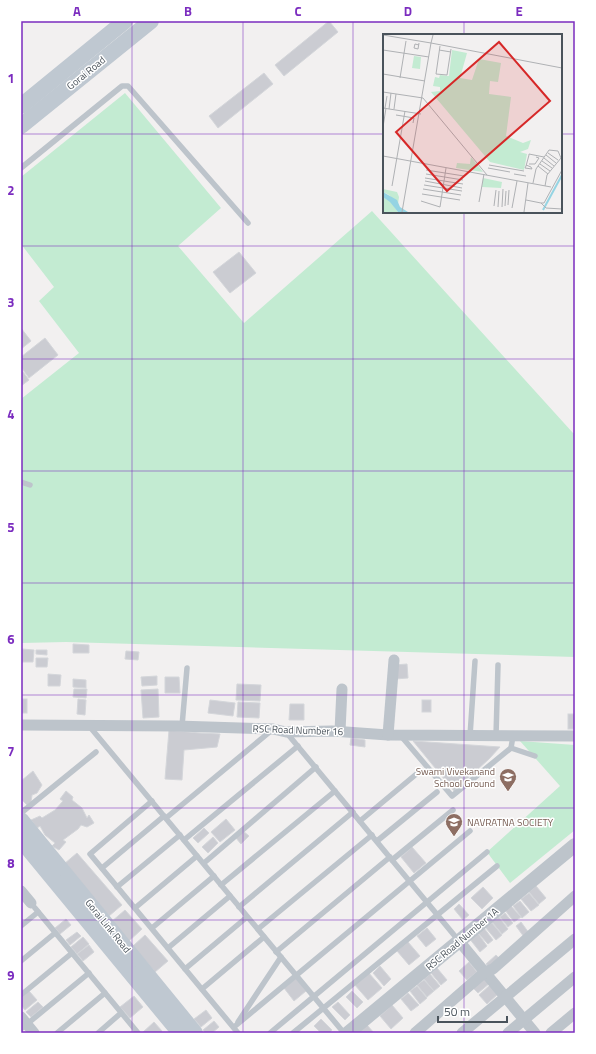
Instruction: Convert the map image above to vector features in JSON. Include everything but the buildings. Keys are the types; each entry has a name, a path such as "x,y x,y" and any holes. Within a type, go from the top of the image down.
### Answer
{"main road":[{"name":"Gorai Road","path":"21,126 114,40 125,21"},
{"name":"Gorai Road","path":"21,106 114,40 151,21"},
{"name":"Gorai Link Road","path":"21,820 195,1033"},
{"name":"Gorai Link Road","path":"21,840 180,1033"}],"street":[{"path":"388,735 394,660"},
{"path":"340,732 342,689"},
{"name":"RSC Road Number 16","path":"21,725 182,726 273,729 286,732 340,732 388,735 575,736"},
{"name":"RSC Road Number 1A","path":"348,1033 572,850"},
{"path":"22,893 34,908"},
{"path":"415,1033 485,972 493,969 575,896"},
{"path":"462,1033 575,939"},
{"path":"459,941 535,1033"},
{"path":"508,1033 575,977"},
{"path":"551,1033 575,1013"}],"lane":[{"path":"21,168 122,86 128,86 248,223"},
{"path":"21,482 30,486"},
{"path":"470,736 475,661"},
{"path":"496,736 498,666"},
{"path":"182,726 187,668"},
{"path":"90,726 344,1033"},
{"path":"102,868 273,729"},
{"path":"286,732 459,941"},
{"path":"400,735 452,796 511,748 514,736"},
{"path":"184,840 298,746"},
{"path":"511,748 535,756"},
{"path":"21,813 96,752"},
{"path":"204,863 316,767"},
{"path":"360,821 420,771"},
{"path":"221,885 335,791"},
{"path":"377,841 437,792"},
{"path":"152,802 90,854 238,1033"},
{"path":"276,952 453,810"},
{"path":"239,906 353,812"},
{"path":"234,1028 470,831"},
{"path":"117,887 180,835"},
{"path":"258,930 372,835"},
{"path":"270,1033 487,852"},
{"path":"135,908 197,856"},
{"path":"293,1033 497,866"},
{"path":"152,928 214,876"},
{"path":"168,948 230,896"},
{"path":"21,926 34,908 138,1033"},
{"path":"185,968 247,916"},
{"path":"21,961 55,933"},
{"path":"202,989 264,937"},
{"path":"21,995 72,953"},
{"path":"234,1028 281,957"},
{"path":"26,1026 89,973"},
{"path":"57,1033 105,993"},
{"path":"98,1033 122,1013"}],"green space":[{"path":"125,93 221,208 178,246 244,323 372,211 573,433 575,433 575,657 66,642 21,643 21,399 79,353 39,301 54,287 21,244 21,177"},
{"path":"520,741 575,745 575,830 510,883 487,852 560,786"}],"place":[{"name":"Swami Vivekanand School Ground","path":"508,792"},
{"name":"NAVRATNA SOCIETY","path":"454,837"}]}
